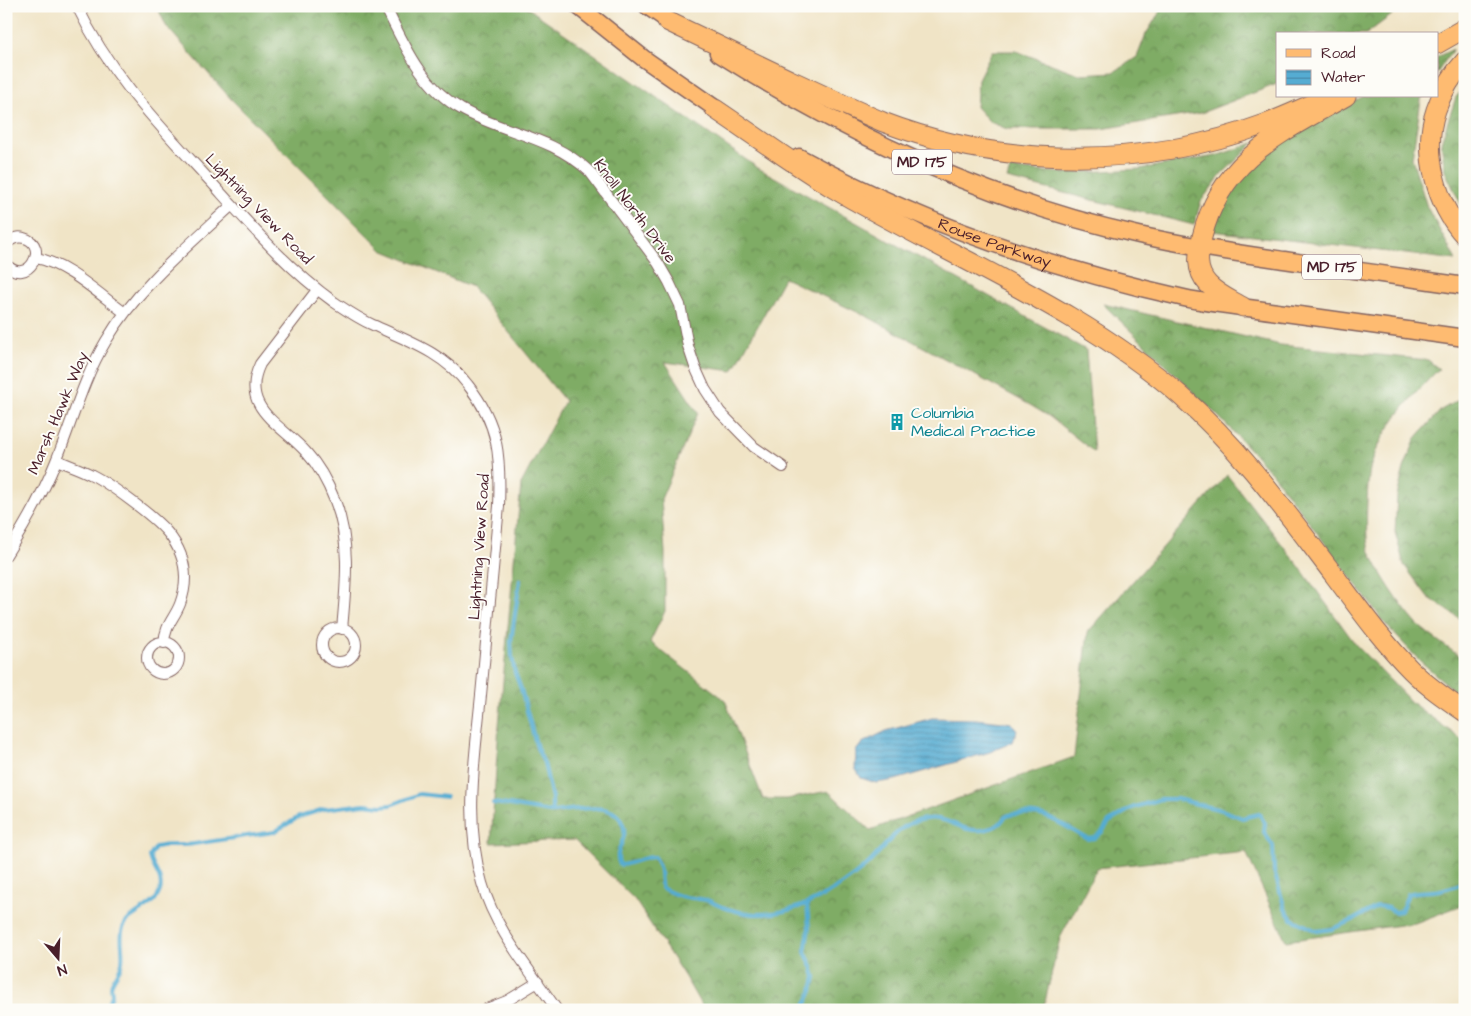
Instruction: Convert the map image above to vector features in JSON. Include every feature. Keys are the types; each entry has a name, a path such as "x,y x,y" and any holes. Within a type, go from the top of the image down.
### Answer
{"highway":[{"path":"668,21 844,105 884,122 966,146 1008,153 1085,157 1131,154 1178,147 1220,138 1264,124 1326,98"},
{"path":"1438,43 1465,28"},
{"path":"1465,61 1442,93 1435,112 1431,137 1432,161 1442,199 1450,216 1465,236"},
{"path":"1242,307 1207,283 1198,266 1199,247 1206,221 1217,196 1234,172 1258,150 1343,98"},
{"path":"715,109 832,188 1063,314 1104,339 1157,376 1214,426 1244,459 1362,613 1400,658 1434,690 1465,712"}],"main road":[{"name":"Rouse Parkway","path":"578,6 643,58 715,109 766,140 838,178 932,221 1004,248 1068,268 1186,298 1465,338"},
{"name":"MD 175","path":"647,6 746,71 866,136 946,173 1018,201 1138,235 1199,247 1465,286"}],"street":[{"name":"Lightning View Road","path":"77,6 87,27 124,84 232,206 293,268 317,290 346,310 371,324 432,352 449,364 467,383 481,403 492,424 498,447 501,473 500,506 474,772 471,825 475,855 482,884 492,909 502,930 557,1010"},
{"name":"Knoll North Drive","path":"385,6 417,66 433,87 445,98 460,109 479,118 562,150 576,159 590,172 658,263 669,282 680,305 688,346 695,367 705,389 720,412 754,447 783,467"},
{"name":"Marsh Hawk Way","path":"6,555 24,526 56,460 78,397 106,341 125,313 172,262 232,206"},
{"path":"6,244 12,239 27,239 35,247 36,258 34,263 25,270 14,270 6,264"},
{"path":"36,258 48,260 62,267 125,313"},
{"path":"317,290 260,364 253,384 255,397 263,412 307,452 325,479 335,502 341,520 347,562 342,629"},
{"path":"56,460 93,475 110,486 158,521 178,546 185,578 180,606 165,632 164,643"},
{"path":"484,1010 507,1001 538,982"}],"green space":[{"path":"157,6 525,6 758,168 1086,350 1094,452 1050,417 1030,405 868,317 784,278 733,371 665,362 698,413 661,499 665,552 665,611 650,642 725,700 763,799 787,799 828,791 870,830 1074,757 1088,632 1227,475 1296,562 1356,645 1412,703 1465,742 1465,904 1415,923 1286,941 1246,852 1097,868 1060,938 1043,1010 704,1010 635,900 574,840 491,843 499,725 521,484 565,401 472,287 382,250 232,100 166,26"},
{"path":"1175,6 1404,6 1369,32 1276,32 1276,84 1201,113 1101,129 1007,129 990,122 976,107 978,79 992,51 1016,51 1079,74 1114,72 1137,57 1146,34 1161,10"},
{"path":"1453,49 1438,72 1438,56"},
{"path":"1465,87 1465,213 1445,171 1441,142 1456,97"},
{"path":"1360,98 1422,98 1412,158 1427,207 1456,260 1212,231 1228,195 1254,161 1305,128"},
{"path":"1254,143 1222,174 1201,201 1194,225 1007,179 1010,169 1066,173 1139,169 1216,156"},
{"path":"1103,304 1281,345 1428,360 1439,369 1399,413 1382,438 1376,451 1368,481 1367,538 1371,553 1382,576 1413,620 1430,635 1465,660 1465,700 1419,660 1387,626 1272,473 1220,418"},
{"path":"1465,396 1465,622 1428,597 1404,565 1395,532 1397,496 1404,468 1416,438 1441,410"}],"water":[{"path":"932,718 976,719 1012,723 1017,731 1013,742 990,752 895,780 876,783 861,778 855,768 856,751 862,743 886,731"}],"waterway":[{"path":"520,580 511,641 512,657 537,748 544,763 552,798 552,812"},
{"path":"101,1010 111,999 111,984 121,965 121,936 123,928 130,918 153,903 160,891 159,877 150,856 156,847 194,844 274,832 299,817 324,809 365,804 391,805 419,794 446,797"},
{"path":"493,803 552,812 593,808 608,810 614,813 623,825 624,835 618,855 620,865 654,857 660,870 662,888 688,898 706,900 728,909 753,914 787,910 831,892 868,864 902,829 916,821 927,819 944,820 966,828 982,830 995,826 1010,815 1029,813 1055,820 1088,839 1095,838 1109,822 1132,808 1161,799 1177,799 1222,810 1242,818 1259,814 1265,823 1264,832 1273,846 1274,871 1285,909 1292,919 1317,931 1332,929 1378,906 1395,912 1401,911 1408,894 1441,890 1465,882"},
{"path":"803,1010 812,991 815,977 805,952 809,928 807,904"}],"place":[{"name":"Columbia Medical Practice","path":"897,422"}]}
